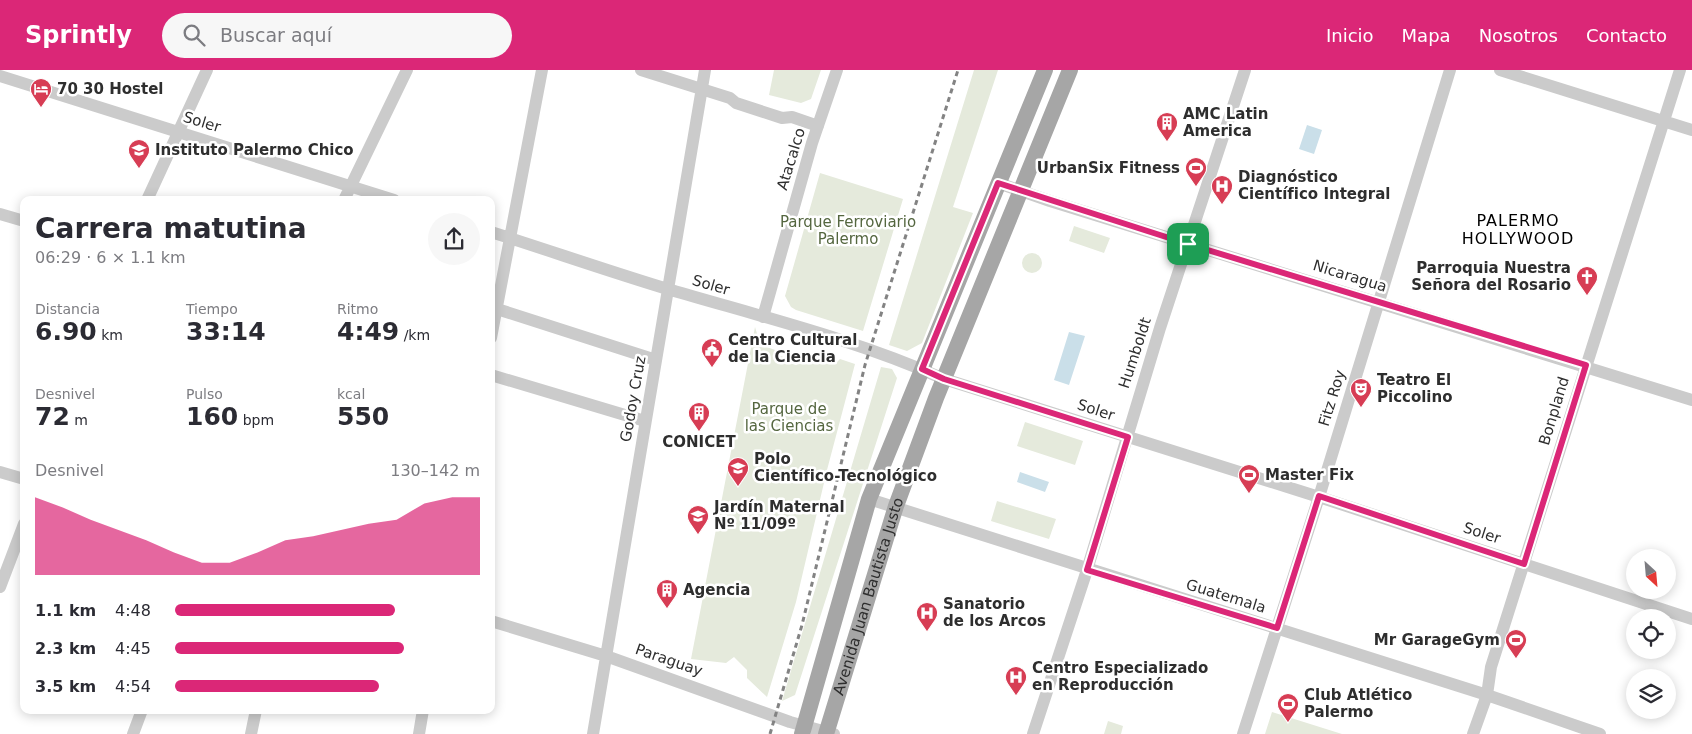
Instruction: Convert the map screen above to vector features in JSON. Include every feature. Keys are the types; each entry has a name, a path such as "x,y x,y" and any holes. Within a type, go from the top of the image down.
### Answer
{"main road":[{"name":"Avenida Juan Bautista Justo","path":"804,730 869,499 1045,70"},
{"name":"Avenida Juan Bautista Justo","path":"829,733 896,506 944,379 1070,70"}],"street":[{"path":"149,196 207,70"},
{"path":"346,196 408,70"},
{"path":"495,319 542,70"},
{"path":"641,70 782,118 792,117 818,126"},
{"name":"Godoy Cruz","path":"593,734 705,70"},
{"name":"Atacalco","path":"763,316 818,126 837,70"},
{"name":"Humboldt","path":"1033,734 1087,570 1138,398 1245,70"},
{"name":"Fitz Roy","path":"1243,734 1319,496 1450,70"},
{"path":"1500,70 1692,130"},
{"name":"Bonpland","path":"1473,734 1487,695 1490,667 1680,70"},
{"name":"Soler","path":"0,76 382,196"},
{"name":"Nicaragua","path":"998,183 1020,192 1586,365 1692,400"},
{"path":"350,196 351,186"},
{"path":"0,214 20,221"},
{"name":"Soler","path":"495,233 668,289 763,316 922,369 944,379 1319,496 1692,619"},
{"path":"497,309 656,360"},
{"path":"495,376 645,421"},
{"path":"0,472 20,478"},
{"name":"Guatemala","path":"869,499 896,506 1087,570 1487,695 1600,734"},
{"path":"0,587 20,534"},
{"name":"Paraguay","path":"495,622 606,656 804,730 829,733"},
{"path":"133,734 140,714"},
{"path":"251,734 255,714"},
{"path":"419,734 422,714"}],"green space":[{"path":"774,70 821,70 811,99 801,103 769,95"},
{"path":"974,70 998,70 953,207 973,213 922,343 907,351 889,345"},
{"name":"Parque Ferroviario Palermo","path":"820,173 903,199 863,331 796,310 791,307 785,296"},
{"path":"1074,226 1110,238 1104,253 1069,241"},
{"path":"1032,253 1039,256 1042,263 1039,270 1032,273 1025,270 1022,263 1025,256"},
{"name":"Parque de las Ciencias","path":"755,327 758,337 764,343 764,346 778,351 777,355 787,358 786,362 796,365 813,355 824,359 829,355 836,363 840,359 855,364 827,470 796,602 767,697 747,678 747,670 734,657 726,663 691,659"},
{"path":"881,367 892,369 897,378 795,695 782,701"},
{"path":"1025,422 1083,441 1075,465 1017,446"},
{"path":"997,501 1056,519 1049,539 991,521"},
{"name":"Club Atlético Palermo","path":"1272,712 1342,734 1265,734"},
{"path":"1108,721 1123,726 1121,734 1104,734"}],"water":[{"path":"1307,125 1322,130 1314,154 1299,149"},
{"path":"1069,332 1085,336 1069,385 1054,380"},
{"path":"1020,472 1049,482 1045,492 1017,482"}],"railway":[{"path":"770,734 802,625 865,365 958,70"}],"place":[{"name":"70 30 Hostel","path":"41,108"},
{"name":"AMC Latin America","path":"1167,142"},
{"name":"Instituto Palermo Chico","path":"139,169"},
{"name":"UrbanSix Fitness","path":"1196,187"},
{"name":"Diagnóstico Científico Integral","path":"1222,205"},
{"name":"Parroquia Nuestra Señora del Rosario","path":"1587,296"},
{"name":"Centro Cultural de la Ciencia","path":"712,368"},
{"name":"Teatro El Piccolino","path":"1361,408"},
{"name":"CONICET","path":"699,432"},
{"name":"Polo Científico-Tecnológico","path":"738,487"},
{"name":"Master Fix","path":"1249,494"},
{"name":"Jardín Maternal Nº 11/09º","path":"698,535"},
{"name":"Agencia","path":"667,609"},
{"name":"Sanatorio de los Arcos","path":"927,632"},
{"name":"Mr GarageGym","path":"1516,659"},
{"name":"Centro Especializado en Reproducción","path":"1016,696"},
{"name":"Club Atlético Palermo","path":"1288,723"}],"district":[{"name":"PALERMO HOLLYWOOD","path":"1518,229"}],"route":[{"path":"998,183 1020,192 1188,244 1586,365 1524,564 1319,496 1277,628 1087,570 1128,437 944,379 922,369 998,183"}]}
